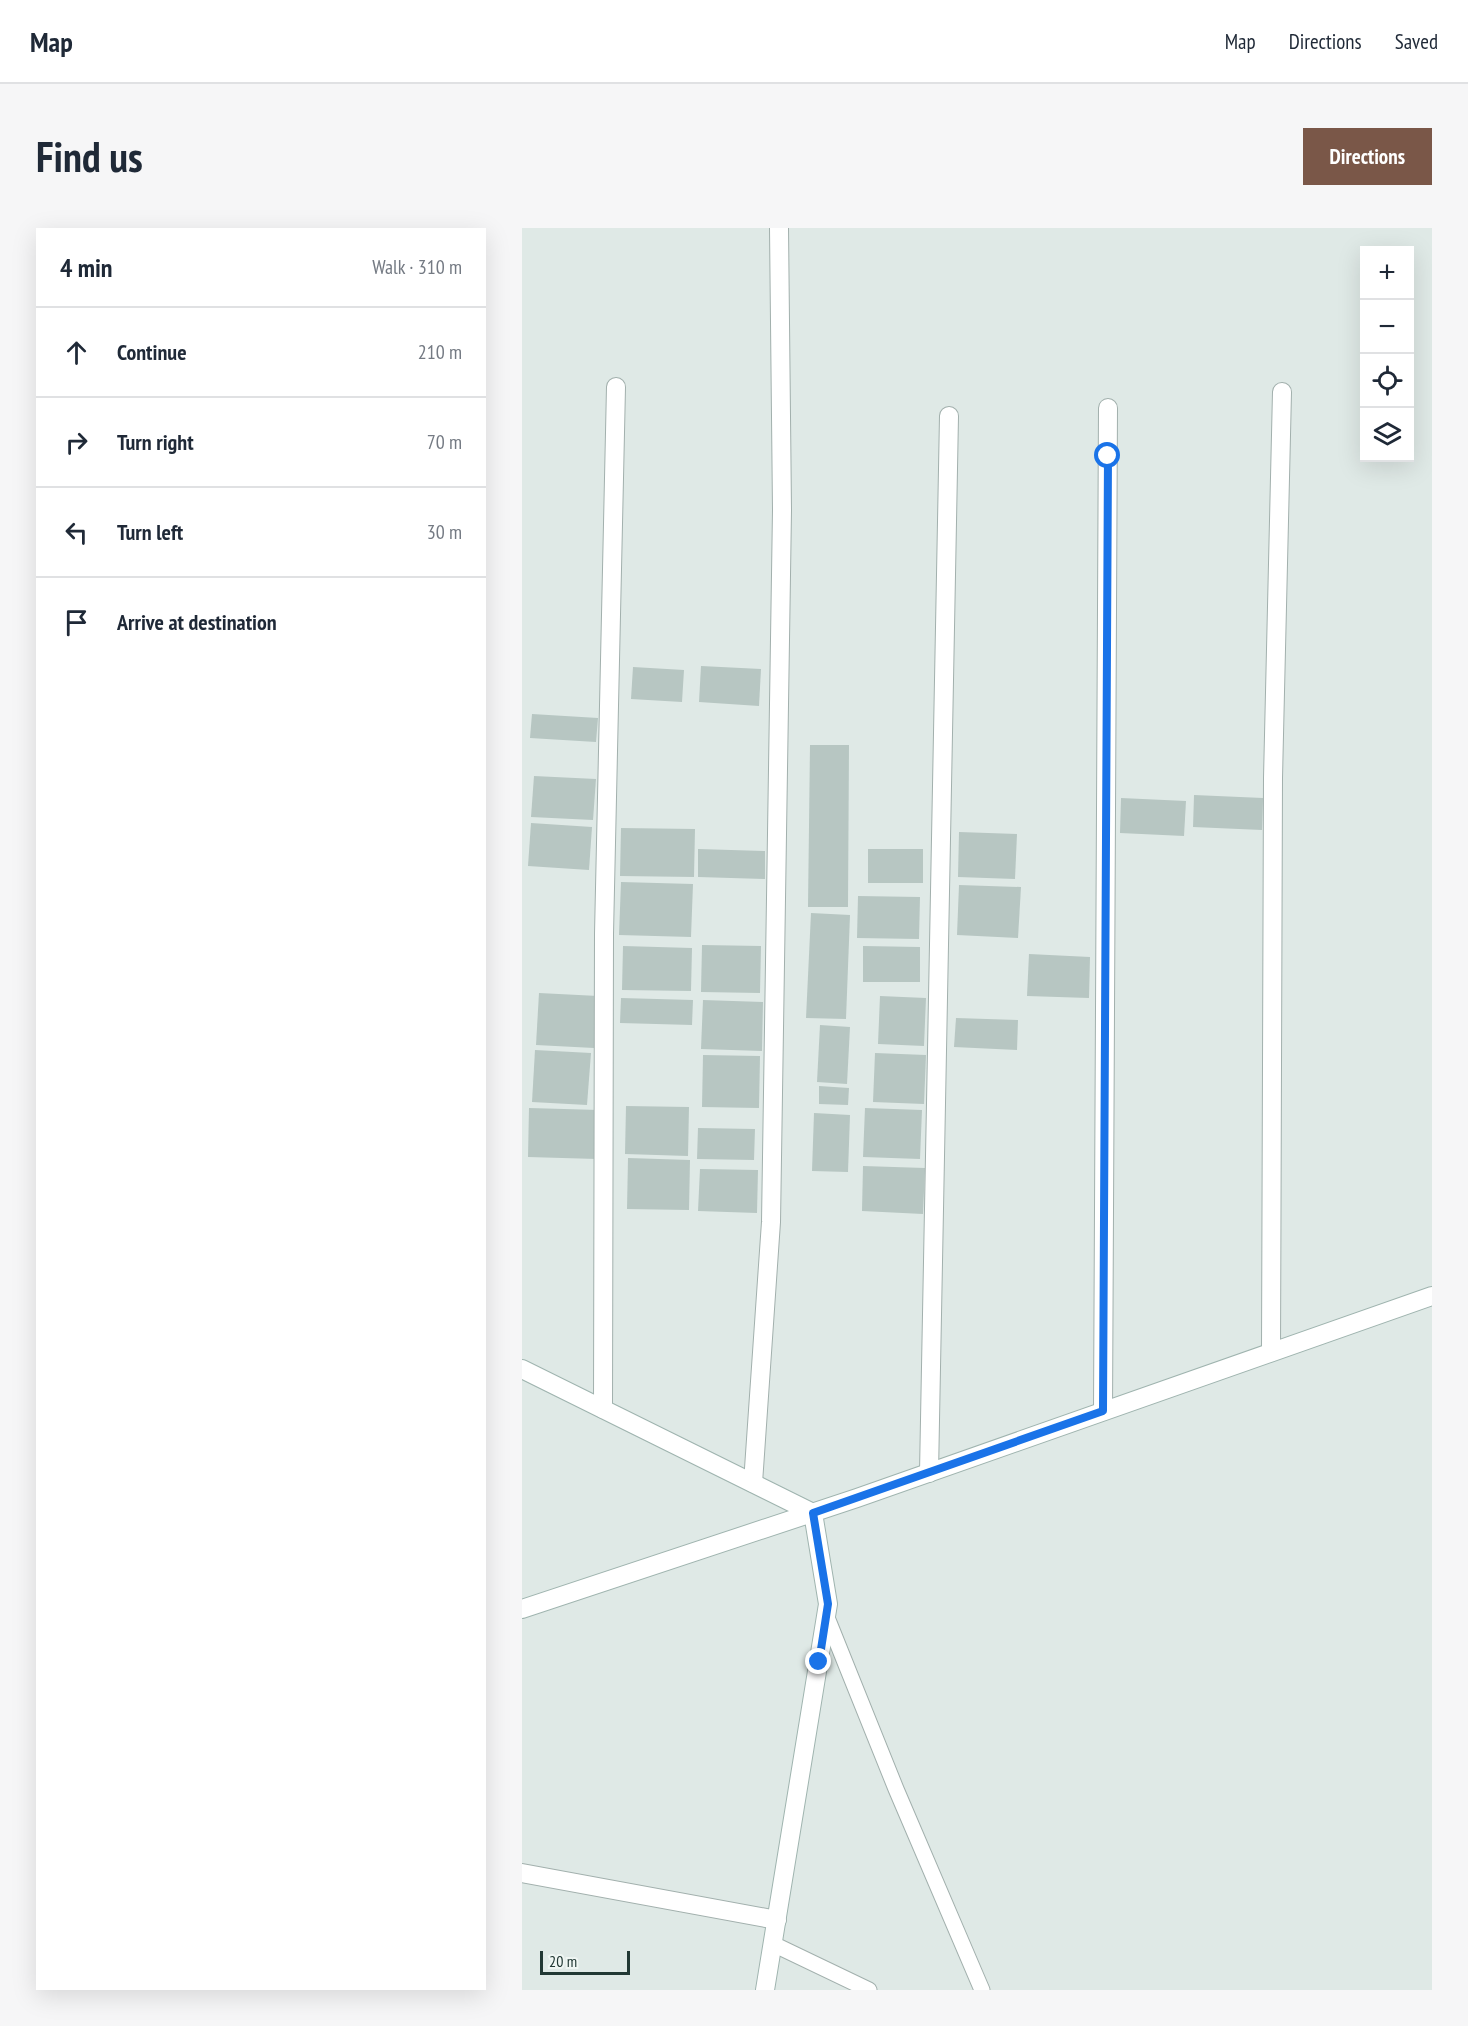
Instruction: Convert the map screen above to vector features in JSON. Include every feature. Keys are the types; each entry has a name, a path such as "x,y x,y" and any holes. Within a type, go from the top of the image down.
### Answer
{"street":[{"path":"753,1483 771,1222 782,510 779,228"},
{"path":"603,1409 604,934 616,387"},
{"path":"1271,1352 1273,778 1282,392"},
{"path":"1103,1411 1108,408"},
{"path":"929,1473 949,416"},
{"path":"522,1609 813,1513 1432,1296"},
{"path":"522,1369 813,1513"},
{"path":"765,1990 828,1604 813,1513"},
{"path":"522,1873 777,1920"}],"lane":[{"path":"826,1615 896,1789 982,1990"},
{"path":"773,1944 868,1990"}],"building":[{"path":"701,666 761,669 759,706 699,702"},
{"path":"633,667 684,670 682,702 631,699"},
{"path":"532,714 598,718 596,742 530,738"},
{"path":"810,745 849,745 848,907 808,907"},
{"path":"534,776 596,779 593,820 531,817"},
{"path":"1194,795 1263,798 1262,830 1193,827"},
{"path":"1121,798 1186,801 1184,836 1120,833"},
{"path":"531,823 592,827 589,870 528,866"},
{"path":"621,828 695,829 694,877 620,876"},
{"path":"959,832 1017,834 1015,879 958,877"},
{"path":"698,849 765,851 765,879 698,877"},
{"path":"868,849 923,849 923,883 868,883"},
{"path":"621,882 693,884 691,937 619,935"},
{"path":"959,885 1021,887 1018,938 957,935"},
{"path":"858,896 920,897 919,939 857,938"},
{"path":"811,913 850,915 846,1019 806,1018"},
{"path":"702,945 761,946 760,993 701,992"},
{"path":"623,946 692,948 691,991 622,990"},
{"path":"863,946 920,947 920,982 863,982"},
{"path":"1029,954 1090,957 1089,998 1027,996"},
{"path":"539,993 598,996 594,1048 536,1045"},
{"path":"880,996 926,998 924,1046 878,1044"},
{"path":"621,998 693,1000 692,1025 620,1023"},
{"path":"703,1000 763,1002 762,1051 701,1049"},
{"path":"956,1018 1018,1020 1017,1050 954,1047"},
{"path":"820,1025 850,1027 847,1084 817,1082"},
{"path":"535,1050 591,1053 587,1105 532,1102"},
{"path":"875,1053 926,1055 924,1104 873,1102"},
{"path":"703,1055 760,1056 759,1108 702,1107"},
{"path":"819,1086 849,1088 848,1105 819,1104"},
{"path":"626,1106 689,1107 688,1156 625,1154"},
{"path":"529,1108 599,1110 597,1159 528,1157"},
{"path":"865,1108 922,1110 920,1159 863,1157"},
{"path":"814,1113 850,1115 848,1172 812,1171"},
{"path":"698,1128 755,1129 754,1160 697,1159"},
{"path":"628,1158 690,1160 689,1210 627,1209"},
{"path":"863,1166 925,1168 923,1214 862,1211"},
{"path":"700,1169 758,1170 757,1213 698,1211"}],"route":[{"path":"819,1662 828,1604 813,1513 1103,1411 1108,456"}]}
